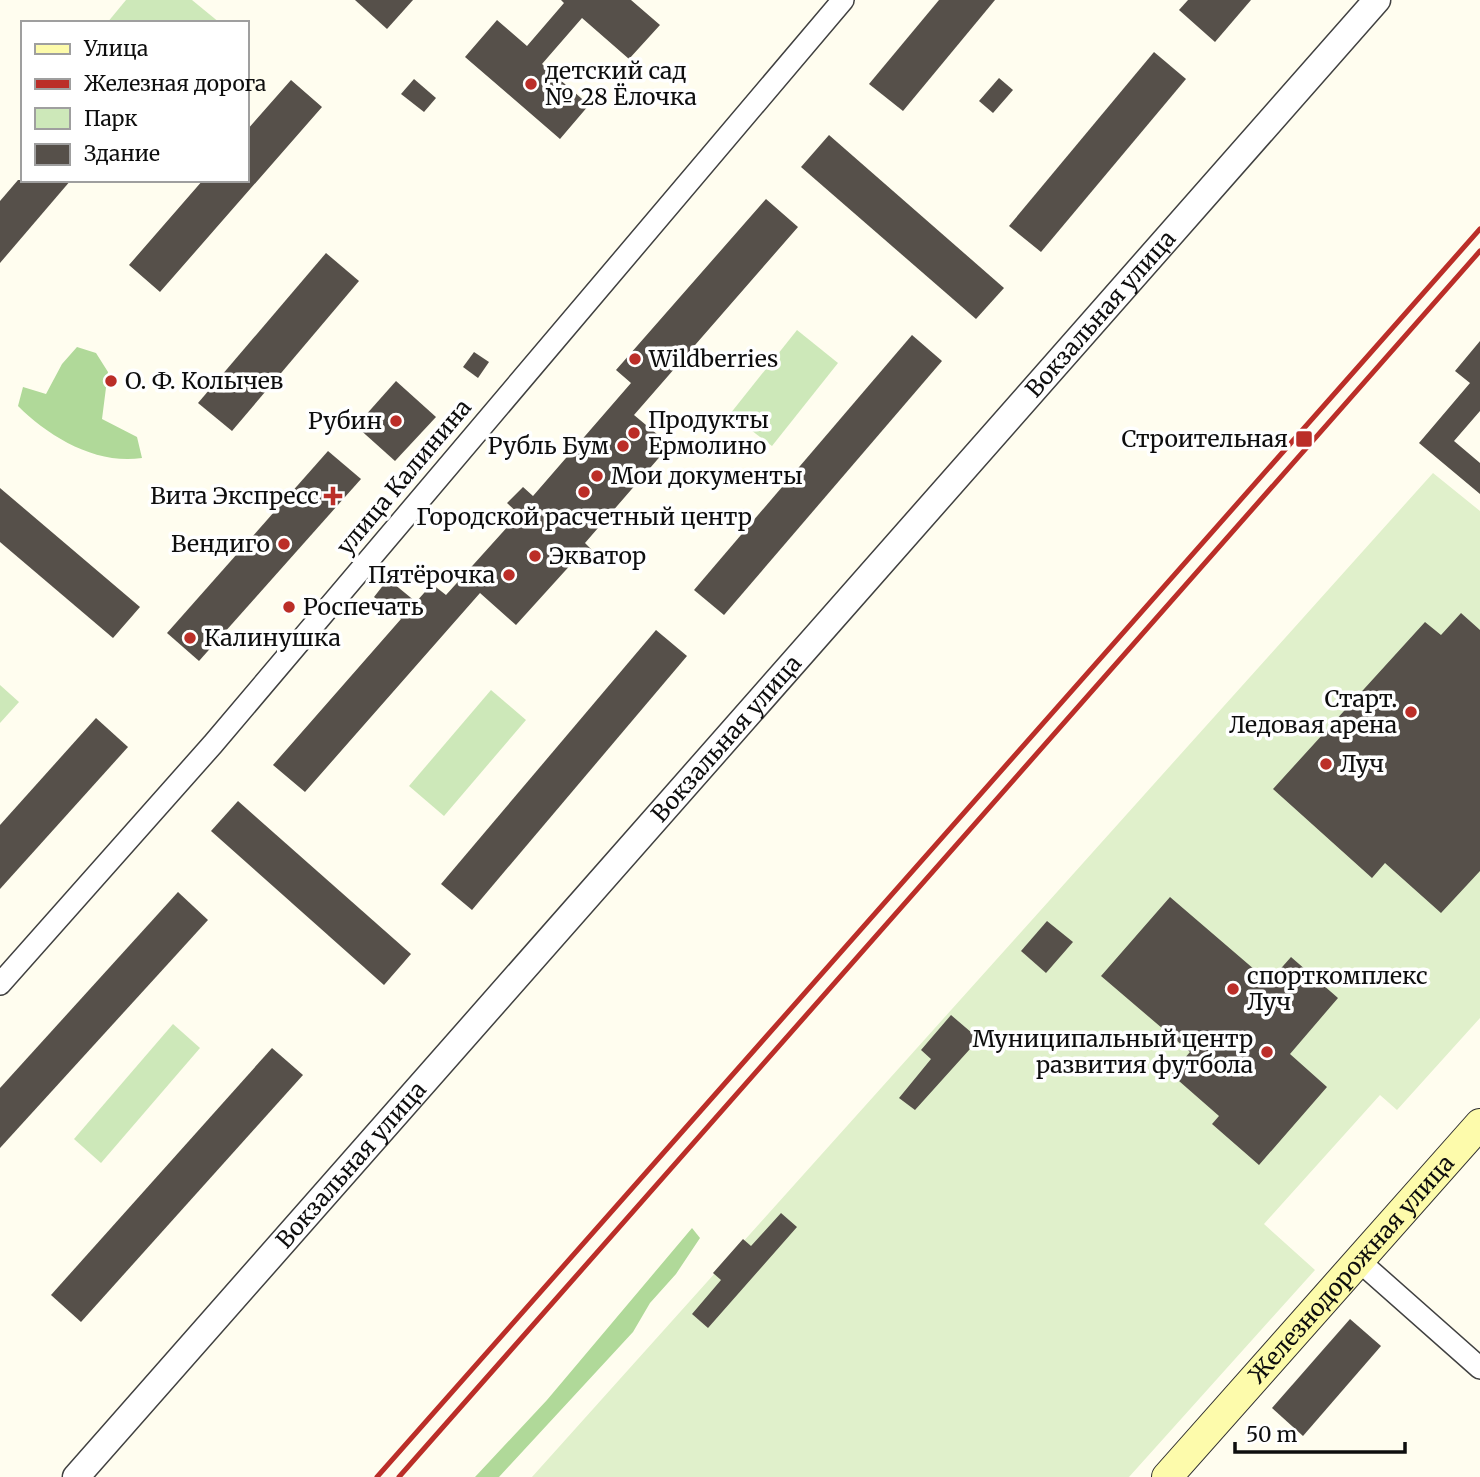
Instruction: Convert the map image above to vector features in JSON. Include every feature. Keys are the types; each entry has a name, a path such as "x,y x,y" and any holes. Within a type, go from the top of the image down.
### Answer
{"main road":[{"name":"Железнодорожная улица","path":"1167,1477 1480,1124"}],"street":[{"name":"улица Калинина","path":"0,984 213,744 843,0"},
{"name":"Вокзальная улица","path":"76,1477 1377,0"},
{"path":"1358,1260 1480,1368"}],"green space":[{"path":"126,0 192,0 218,21 109,21"},
{"path":"797,330 838,363 772,446 730,414"},
{"path":"77,347 96,353 108,372 102,419 137,437 142,458 108,457 74,446 44,428 18,406 23,387 46,394 62,364"},
{"name":"Луч","path":"1433,473 1480,511 1480,1018 1397,1110 1380,1095 1264,1224 1315,1270 1129,1477 532,1477"},
{"path":"0,685 19,702 0,723"},
{"path":"491,690 526,720 444,816 409,786"},
{"path":"173,1024 200,1048 101,1163 74,1139"},
{"path":"692,1228 700,1238 676,1274 650,1303 633,1332 499,1477 475,1477 547,1400"}],"building":[{"path":"355,0 413,0 387,29"},
{"name":"детский сад № 28 Ёлочка","path":"561,0 631,0 660,25 629,59 582,18 542,64 589,105 560,139 465,57 497,20 527,46 564,3"},
{"path":"939,0 995,0 903,111 869,84"},
{"path":"1188,0 1251,0 1215,42 1179,10"},
{"path":"1154,52 1186,79 1041,252 1009,226"},
{"path":"999,78 1013,90 993,113 979,101"},
{"path":"414,79 436,98 424,112 401,94"},
{"path":"291,80 322,107 160,292 129,265 201,182 248,182 248,129"},
{"path":"829,135 1004,288 976,319 801,167"},
{"path":"18,180 69,182 0,263 0,201"},
{"path":"766,199 798,227 634,415 670,445 585,543 594,552 581,567 574,561 516,625 480,593 305,792 273,765 401,619 374,597 388,579 416,602 432,584 446,595 519,514 507,503 523,487 533,496 631,383 616,370"},
{"path":"326,253 359,281 232,431 198,403"},
{"path":"912,335 942,361 724,615 694,590"},
{"path":"1480,341 1480,411 1454,441 1480,463 1480,494 1419,443 1470,383 1455,371"},
{"path":"474,352 489,362 478,378 463,367"},
{"name":"Рубин","path":"396,381 436,417 395,461 356,426"},
{"path":"328,451 361,479 199,661 167,633"},
{"path":"0,488 140,607 113,638 0,542"},
{"name":"Старт. Ледовая арена","path":"1461,613 1480,630 1480,871 1441,913 1385,863 1372,878 1273,789 1425,622 1441,635"},
{"path":"656,630 687,656 472,910 441,884"},
{"path":"96,718 128,747 0,889 0,825"},
{"path":"238,801 411,954 384,985 211,831"},
{"path":"178,892 208,920 0,1148 0,1088"},
{"path":"1170,897 1269,982 1291,957 1338,998 1290,1054 1327,1087 1259,1165 1212,1124 1219,1116 1171,1074 1190,1052 1101,976"},
{"path":"1047,921 1073,942 1046,973 1021,951"},
{"path":"951,1015 979,1039 915,1110 899,1098 931,1059 921,1050"},
{"path":"272,1048 303,1075 81,1322 51,1295"},
{"path":"781,1213 797,1227 708,1328 692,1314 721,1280 713,1273 743,1239 751,1246"},
{"path":"1350,1319 1381,1346 1303,1436 1272,1408"}],"railway":[{"path":"377,1477 1480,229"},
{"path":"399,1477 1480,251"}],"place":[{"name":"детский сад № 28 Ёлочка","path":"531,84"},
{"name":"Wildberries","path":"635,359"},
{"name":"О. Ф. Колычев","path":"111,381"},
{"name":"Рубин","path":"396,421"},
{"name":"Продукты Ермолино","path":"634,433"},
{"name":"Строительная","path":"1304,439"},
{"name":"Рубль Бум","path":"623,446"},
{"name":"Мои документы","path":"597,476"},
{"name":"Городской расчетный центр","path":"584,492"},
{"name":"Вита Экспресс","path":"333,496"},
{"name":"Вендиго","path":"284,544"},
{"name":"Экватор","path":"535,556"},
{"name":"Пятёрочка","path":"509,575"},
{"name":"Роспечать","path":"289,607"},
{"name":"Калинушка","path":"190,638"},
{"name":"Старт. Ледовая арена","path":"1411,712"},
{"name":"Луч","path":"1326,764"},
{"name":"спорткомплекс Луч","path":"1233,989"},
{"name":"Муниципальный центр развития футбола","path":"1267,1052"}]}
